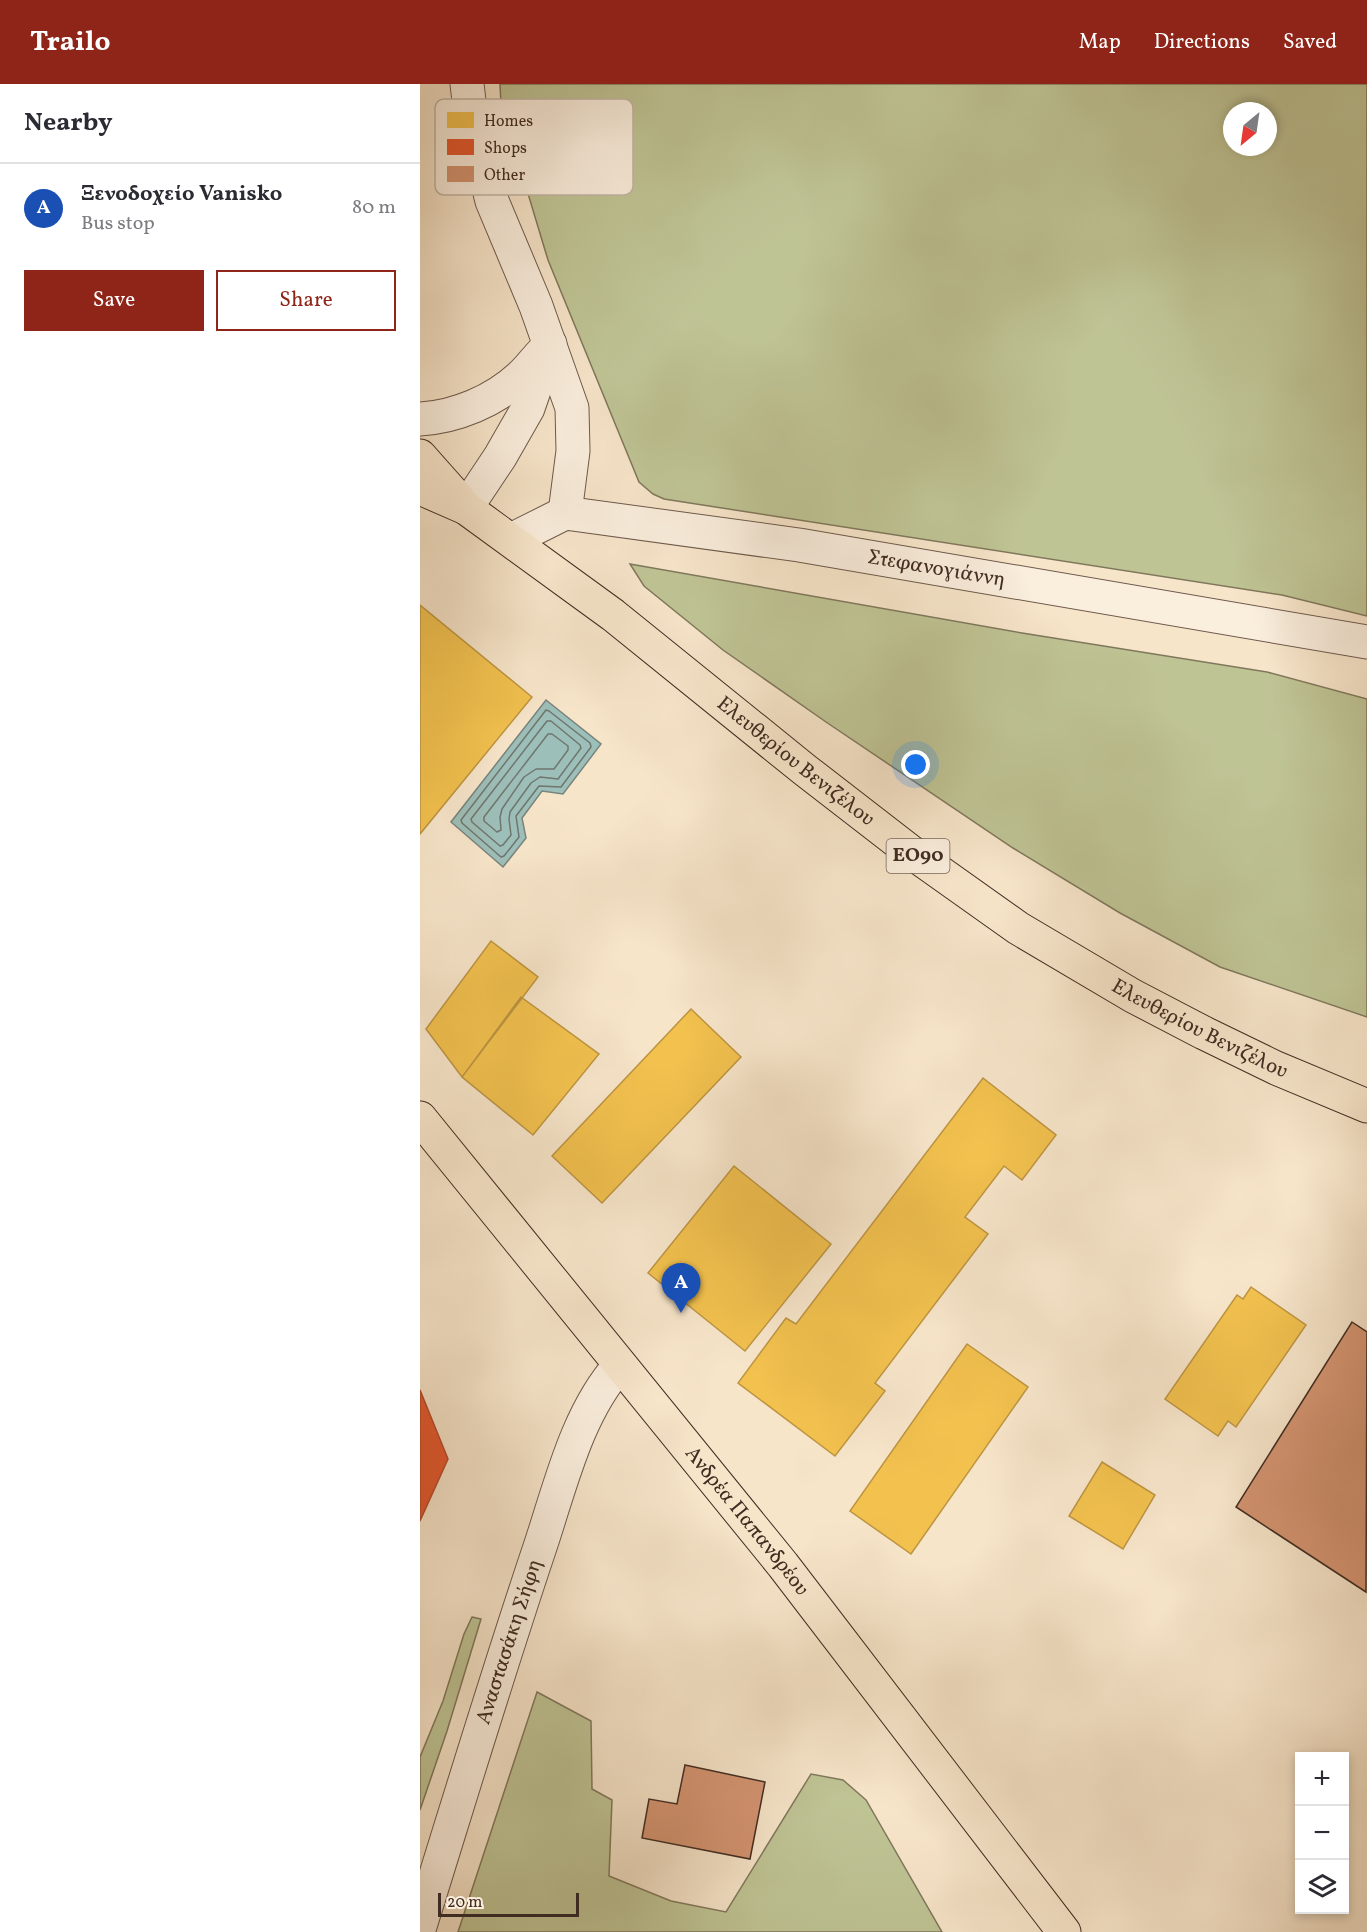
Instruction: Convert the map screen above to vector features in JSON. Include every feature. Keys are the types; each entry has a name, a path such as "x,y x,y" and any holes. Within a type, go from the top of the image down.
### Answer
{"main road":[{"name":"ΕΟ90","path":"420,456 466,508"},
{"name":"ΕΟ90","path":"420,488 466,508"},
{"name":"Ελευθερίου Βενιζέλου","path":"466,508 613,615 805,770 911,852 1018,928 1133,996 1204,1033 1276,1068 1367,1106"},
{"name":"Ανδρέα Παπανδρέου","path":"420,1118 783,1564 1064,1932"}],"street":[{"path":"466,84 469,99"},
{"path":"490,195 550,344 572,408 573,451 565,513 511,540"},
{"path":"420,419 442,418 486,400 520,377 550,344"},
{"path":"466,508 500,457 528,408 550,344"},
{"name":"Στεφανογιάννη","path":"565,513 800,545 1367,642"},
{"name":"Αναστασάκη Σήφη","path":"420,1926 505,1652 567,1466 588,1410 605,1382 620,1365"}],"green space":[{"path":"500,84 1367,84 1367,616 1282,595 664,499 653,494 639,482 548,260 528,195 633,195 633,99 501,99"},
{"path":"630,564 1022,633 1267,672 1367,699 1367,1017 1220,967 1120,913 1013,848 723,650 644,586"},
{"path":"472,1617 481,1619 420,1810 420,1757 443,1701 464,1634"},
{"path":"537,1692 591,1721 592,1789 612,1800 609,1876 671,1901 726,1912 811,1774 843,1780 866,1800 942,1932 458,1932"}],"water":[{"path":"546,700 601,744 563,794 542,791 522,818 526,838 503,867 451,822"}],"building: Homes":[{"path":"420,605 532,697 420,834"},
{"path":"491,941 538,977 462,1077 426,1029"},
{"path":"521,997 599,1054 533,1135 462,1077"},
{"path":"691,1009 741,1057 602,1203 552,1156"},
{"path":"983,1078 1056,1135 1022,1180 1004,1166 965,1217 988,1234 875,1383 885,1391 835,1456 738,1383 786,1318 796,1324"},
{"path":"734,1166 831,1244 745,1351 648,1273"},
{"path":"1251,1287 1306,1325 1236,1427 1228,1421 1218,1436 1165,1399 1237,1295 1243,1299"},
{"path":"967,1344 1028,1387 911,1554 850,1511"},
{"path":"1102,1462 1155,1495 1123,1549 1069,1516"}],"building: Shops":[{"path":"420,1390 448,1459 420,1521"}],"building: Other":[{"path":"1352,1322 1367,1332 1366,1592 1236,1507"},
{"path":"685,1765 765,1782 750,1859 642,1838 649,1799 677,1804"}],"place":[{"name":"Ξενοδοχείο Vanisko","path":"681,1313"}]}
